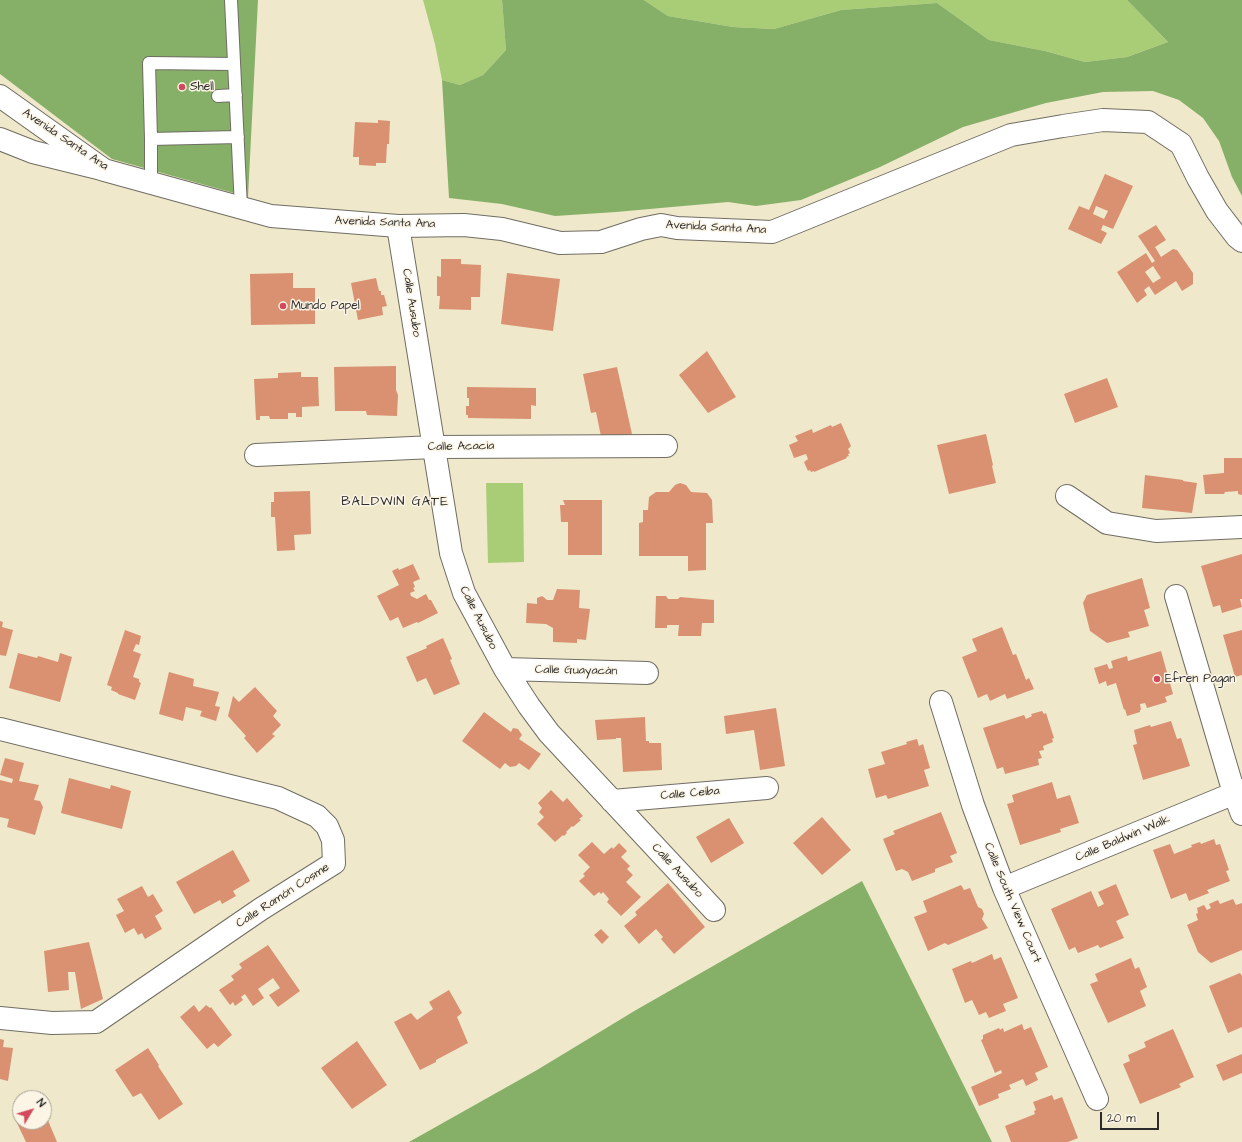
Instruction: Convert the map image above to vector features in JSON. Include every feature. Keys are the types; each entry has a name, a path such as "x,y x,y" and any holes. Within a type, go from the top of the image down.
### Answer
{"street":[{"name":"Avenida Santa Ana","path":"0,96 104,170 241,208 272,216 398,226 464,225 502,229 560,243 602,242 641,229 661,225 677,228 772,232 1011,135 1103,120 1148,122 1181,144 1217,211 1237,237 1242,241"},
{"path":"0,138 33,152 104,170"},
{"name":"Calle Ausubo","path":"398,226 453,560 464,593 505,670 549,733 714,910"},
{"name":"Calle Acacia","path":"256,455 434,447 666,446"},
{"path":"1067,496 1107,523 1156,531 1242,526"},
{"path":"1176,596 1238,791 1242,814"},
{"name":"Calle Guayacán","path":"505,670 647,673"},
{"name":"Calle South View Court","path":"941,702 973,805 1004,888 1097,1099"},
{"name":"Calle Ramón Cosme","path":"0,729 278,798 317,816 327,826 333,840 334,862 261,909 96,1022 52,1023 0,1018"},
{"name":"Calle Ceiba","path":"612,801 767,788"},
{"name":"Calle Baldwin Walk","path":"1004,888 1238,791"}],"lane":[{"path":"231,0 241,208"},
{"path":"151,183 151,139 154,99 148,63 234,64"},
{"path":"218,96 236,95"},
{"path":"151,139 238,137"}],"green space":[{"path":"0,0 258,0 248,197 112,159 0,74"},
{"path":"423,0 502,0 506,50 483,75 460,85 442,80 435,44"},
{"path":"502,0 644,0 668,16 733,27 774,29 841,10 937,3 989,40 1045,51 1085,62 1127,57 1168,42 1127,0 1242,0 1242,196 1232,177 1219,141 1203,118 1179,100 1153,91 1103,92 1046,103 963,127 880,167 801,200 756,206 728,202 555,216 502,204 449,198 442,80 460,85 483,75 506,50"},
{"path":"644,0 1127,0 1168,42 1127,57 1085,62 1045,51 989,40 937,3 841,10 774,29 733,27 668,16"},
{"path":"486,483 523,483 524,562 488,563"},
{"path":"862,881 992,1142 409,1142 537,1070 636,1010"}],"building":[{"path":"378,120 390,121 386,163 376,163 376,166 359,165 359,157 353,157 355,122 378,123"},
{"path":"1105,174 1133,186 1113,229 1103,225 1101,230 1107,233 1101,244 1068,229 1079,206 1089,210","holes":["1096,206 1108,211 1104,219 1093,214"]},
{"path":"1156,225 1166,240 1155,247 1161,257 1173,249 1177,250 1193,273 1193,284 1182,291 1176,281 1155,295 1149,286 1144,290 1147,295 1137,303 1117,272 1146,253 1152,263 1155,261 1138,236","holes":["1153,266 1161,278 1153,283 1145,272"]},
{"path":"441,259 461,259 461,264 481,265 480,297 471,297 471,310 439,309 440,296 437,296 437,276 441,277"},
{"name":"Mundo Papel","path":"293,273 293,288 315,288 315,324 251,325 250,274"},
{"path":"507,273 560,279 553,331 501,324"},
{"path":"376,278 379,291 381,291 381,295 384,295 387,306 382,307 383,315 358,320 351,283"},
{"path":"707,351 736,397 708,413 679,375"},
{"path":"396,366 396,390 398,395 397,416 367,415 366,411 335,411 334,367"},
{"path":"617,367 632,434 602,441 596,412 591,413 583,374"},
{"path":"301,372 301,377 318,377 319,406 302,407 302,417 296,417 296,413 288,413 288,419 270,419 269,416 260,416 260,420 256,420 254,379 278,378 278,373"},
{"path":"1107,378 1118,407 1075,423 1064,394"},
{"path":"467,387 536,388 536,406 531,405 531,419 468,418 468,415 466,415 466,406 469,406"},
{"path":"841,423 851,446 848,449 850,453 848,454 849,456 846,457 847,458 811,472 810,470 808,471 804,462 808,459 806,454 794,458 789,445 798,441 795,436 812,429 813,433 831,425 832,427"},
{"path":"986,434 996,483 949,494 937,445"},
{"path":"1224,458 1242,458 1242,495 1238,494 1238,491 1225,492 1224,494 1205,494 1203,475 1224,473"},
{"path":"1145,475 1197,483 1192,513 1142,508"},
{"path":"680,483 686,485 691,492 707,493 712,500 713,523 706,523 706,570 688,571 688,556 639,556 639,523 643,522 643,510 648,510 649,497 656,492 669,492 675,485"},
{"path":"310,491 311,534 294,535 295,550 277,551 275,517 271,517 271,502 274,502 274,492"},
{"path":"563,500 602,500 602,555 568,555 568,522 561,522 560,505 565,505"},
{"path":"1242,554 1242,599 1240,599 1242,607 1222,613 1220,605 1213,607 1201,566"},
{"path":"413,564 420,579 413,582 415,587 413,588 415,591 410,593 411,596 417,599 426,594 438,613 418,623 417,622 403,628 398,617 390,621 377,596 399,585 392,571 398,568 399,570"},
{"path":"1142,578 1150,608 1144,610 1149,626 1128,632 1130,637 1107,643 1090,631 1083,603 1087,595"},
{"path":"557,589 580,590 579,608 590,609 586,640 577,639 577,643 553,642 553,628 546,624 526,623 527,603 537,604 537,598 542,596 547,600 553,600"},
{"path":"656,596 666,596 668,599 678,599 680,597 714,600 714,623 702,623 701,636 678,636 679,625 667,625 667,628 655,628"},
{"path":"0,621 3,622 2,627 13,630 6,656 0,655"},
{"path":"1002,627 1013,655 1016,654 1026,680 1029,678 1034,689 1007,699 1005,694 990,701 987,694 978,698 962,657 977,651 972,639"},
{"path":"125,630 141,636 139,645 136,644 133,651 141,654 133,677 139,679 139,682 141,683 135,700 118,694 111,690 112,687 107,685"},
{"path":"1242,630 1242,675 1235,677 1223,635"},
{"path":"443,638 460,684 434,695 426,678 417,682 406,657 427,648 426,646"},
{"path":"1161,651 1173,694 1165,697 1167,702 1147,708 1145,703 1140,704 1140,712 1127,716 1116,683 1107,686 1106,681 1099,684 1094,668 1107,664 1109,669 1113,668 1111,661 1127,656 1128,661"},
{"path":"18,653 37,658 38,656 58,662 60,653 72,657 60,702 9,688"},
{"path":"169,672 194,679 193,686 219,692 215,706 220,707 216,721 200,716 202,711 186,707 183,721 159,714"},
{"path":"255,687 277,711 273,716 281,725 272,734 275,736 257,753 244,738 246,736 228,716 233,696 239,702"},
{"path":"776,708 785,766 760,770 754,730 726,734 724,716"},
{"path":"1042,711 1044,714 1046,713 1054,738 1052,739 1053,742 1043,746 1044,750 1039,751 1042,758 1038,759 1039,765 1005,774 1003,767 997,769 983,728 1024,715 1026,719 1032,716 1031,714"},
{"path":"484,712 511,732 513,728 518,729 522,735 519,739 541,754 529,770 519,763 516,766 510,767 505,763 500,769 462,741"},
{"path":"645,717 646,741 649,741 649,743 661,743 662,770 623,772 621,738 597,740 595,720"},
{"path":"1171,721 1177,739 1181,738 1190,766 1143,780 1133,745 1137,744 1134,730"},
{"path":"917,739 919,746 923,744 930,768 924,770 929,786 888,799 886,795 876,798 868,769 885,764 881,752 907,744 906,742"},
{"path":"5,758 24,763 19,781 39,785 34,800 40,801 43,807 35,835 7,827 9,819 0,817 0,780 12,783 13,779 0,775"},
{"path":"69,778 110,789 111,785 131,791 122,829 61,813"},
{"path":"1052,782 1057,799 1070,795 1079,823 1060,829 1061,832 1020,845 1007,804 1014,802 1012,795"},
{"path":"551,790 563,802 567,798 583,816 579,819 581,820 566,832 567,833 564,836 563,835 555,842 537,824 544,817 539,812 542,808 538,803"},
{"path":"941,812 957,853 950,856 953,862 935,869 935,872 912,881 908,872 902,869 896,871 883,839 895,834 893,831"},
{"path":"822,817 851,850 822,875 793,843"},
{"path":"729,818 744,843 711,863 696,837"},
{"path":"1214,839 1216,845 1220,844 1229,870 1226,871 1230,881 1207,890 1209,893 1189,901 1186,893 1171,899 1153,850 1170,844 1174,854 1192,847 1191,845 1200,842 1201,844"},
{"path":"592,842 604,854 612,847 613,849 619,843 627,851 621,857 630,866 627,869 633,875 626,882 641,897 621,916 607,902 609,899 603,892 601,894 599,892 594,896 579,881 585,876 583,874 590,867 578,855"},
{"path":"233,850 250,881 233,891 236,896 222,904 220,900 194,914 176,882"},
{"path":"668,883 705,927 674,954 661,939 663,937 656,929 639,944 624,926 637,915 635,912"},
{"path":"1116,884 1129,915 1116,921 1124,938 1100,948 1098,945 1078,953 1075,947 1069,950 1051,909 1091,891 1098,907 1104,904 1098,892"},
{"path":"961,885 964,890 970,888 978,907 982,909 984,914 982,919 988,928 948,945 945,943 928,951 914,917 927,912 923,901"},
{"path":"142,886 148,897 153,894 163,911 155,916 162,929 145,939 142,933 138,935 134,928 125,933 116,915 124,911 117,899"},
{"path":"1233,899 1236,905 1242,903 1242,950 1211,963 1198,952 1187,925 1198,920 1196,914 1198,913 1197,908 1204,905 1207,910 1211,908 1209,904 1218,900 1220,904"},
{"path":"601,929 609,937 602,944 594,935"},
{"path":"89,942 103,999 81,1009 75,972 68,972 69,990 48,992 44,951"},
{"path":"268,945 300,991 278,1007 269,995 280,988 273,978 258,989 264,998 253,1006 245,994 241,997 243,1000 235,1006 233,1002 230,1005 219,990 234,980 231,976 242,968 239,964"},
{"path":"992,954 994,960 1001,957 1018,998 1003,1004 1006,1011 989,1018 986,1012 979,1015 972,1000 965,1003 952,969 971,961 972,963"},
{"path":"1131,958 1135,969 1139,967 1147,987 1140,991 1146,1006 1108,1023 1090,984 1098,981 1095,974"},
{"path":"1240,973 1242,976 1242,1027 1228,1033 1209,986"},
{"path":"449,990 462,1013 457,1017 468,1043 420,1070 394,1022 411,1013 417,1020 433,1009 429,1002"},
{"path":"194,1005 199,1012 206,1005 210,1008 211,1007 232,1035 218,1047 214,1043 207,1049 180,1017"},
{"path":"1022,1024 1024,1030 1031,1027 1048,1067 1035,1073 1038,1080 1026,1086 1023,1079 1009,1085 1011,1089 998,1094 999,1098 979,1106 971,1087 1002,1073 1001,1070 995,1073 981,1040 983,1039 983,1035 999,1028 1000,1030 1003,1028 1004,1032"},
{"path":"1173,1029 1194,1077 1179,1084 1181,1087 1140,1104 1123,1064 1130,1061 1128,1055 1146,1047 1144,1042"},
{"path":"0,1039 4,1040 3,1047 13,1048 8,1081 0,1079"},
{"path":"357,1041 387,1085 352,1109 321,1068"},
{"path":"148,1048 183,1104 159,1120 141,1093 133,1097 115,1070"},
{"path":"1242,1054 1242,1073 1223,1081 1216,1065"},
{"path":"1052,1095 1054,1100 1062,1097 1078,1138 1068,1142 1011,1142 1005,1126 1035,1114 1034,1111 1036,1110 1033,1102"},
{"path":"20,1130 52,1130 57,1142 26,1142"}],"place":[{"name":"Shell","path":"182,87"},
{"name":"Mundo Papel","path":"283,306"},
{"name":"Efren Pagan","path":"1157,679"}],"district":[{"name":"BALDWIN GATE","path":"395,502"}]}
